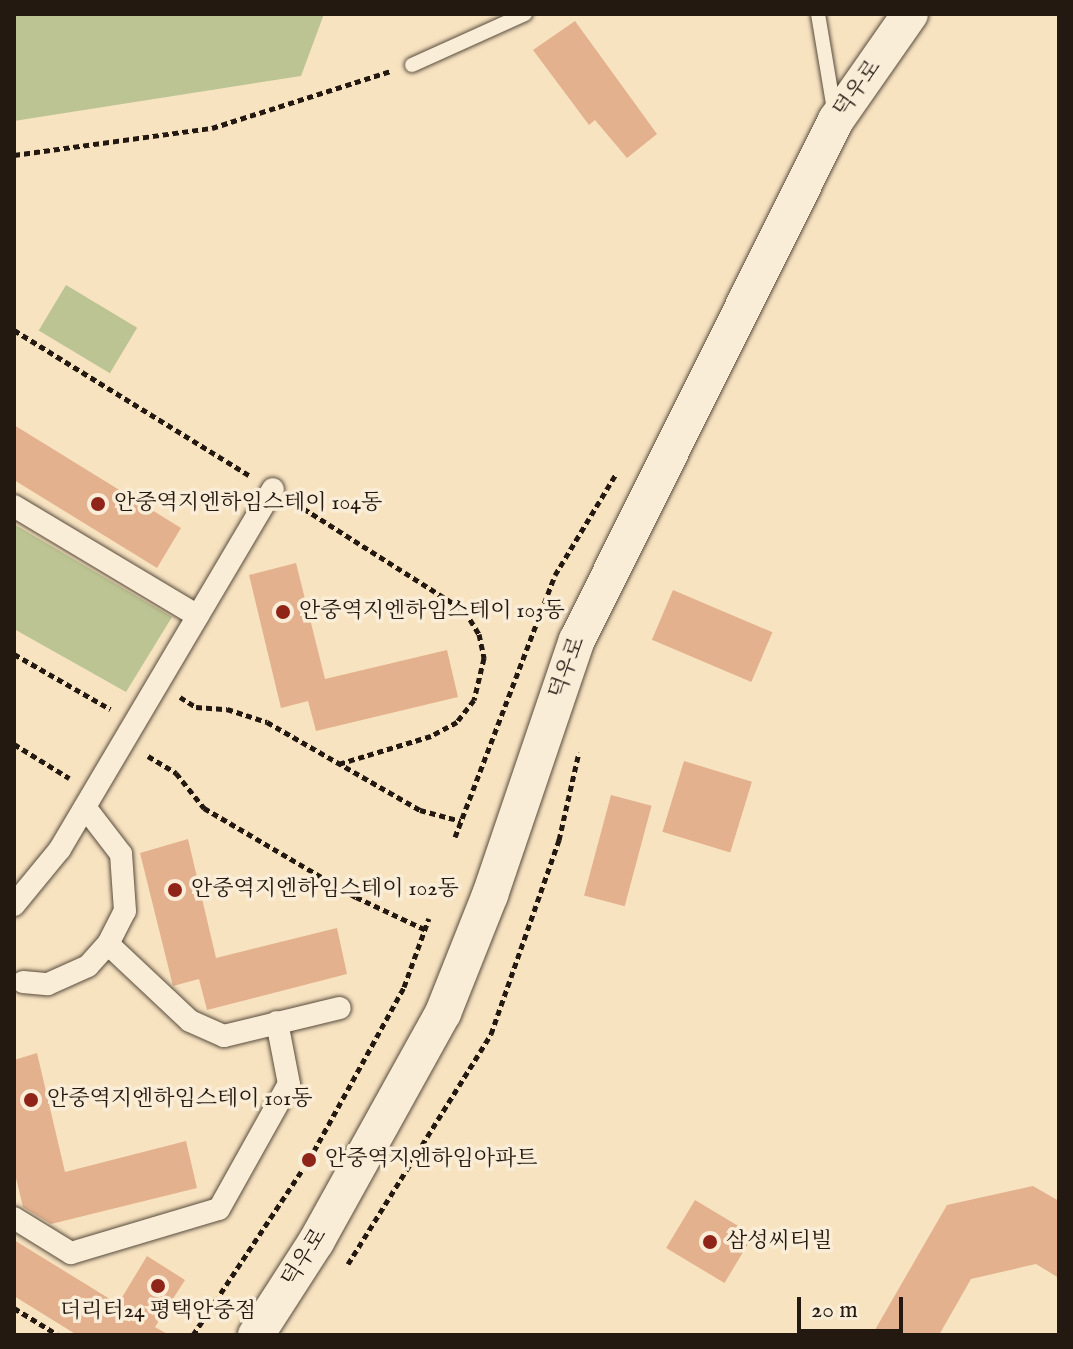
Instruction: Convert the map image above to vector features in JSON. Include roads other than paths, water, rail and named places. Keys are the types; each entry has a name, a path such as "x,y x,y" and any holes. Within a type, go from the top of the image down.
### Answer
{"street":[{"name":"덕우로","path":"256,1335 316,1242 443,1013 490,895 577,640 836,120 910,14"},
{"path":"14,905 60,849 273,489"},
{"path":"14,506 198,616"},
{"path":"23,982 48,984 88,966 108,944 125,911 126,873 107,829 89,800"},
{"path":"108,944 190,1021 224,1036 340,1008"},
{"path":"14,1218 71,1253 219,1209 289,1084 277,1022"}],"lane":[{"path":"412,65 525,14"},
{"path":"818,14 836,120"}],"place":[{"name":"안중역지엔하임스테이 104동","path":"98,504"},
{"name":"안중역지엔하임스테이 103동","path":"283,612"},
{"name":"안중역지엔하임스테이 102동","path":"175,890"},
{"name":"안중역지엔하임스테이 101동","path":"31,1100"},
{"name":"안중역지엔하임아파트","path":"309,1160"},
{"name":"삼성씨티빌","path":"710,1242"},
{"name":"더리터24 평택안중점","path":"158,1286"}]}
